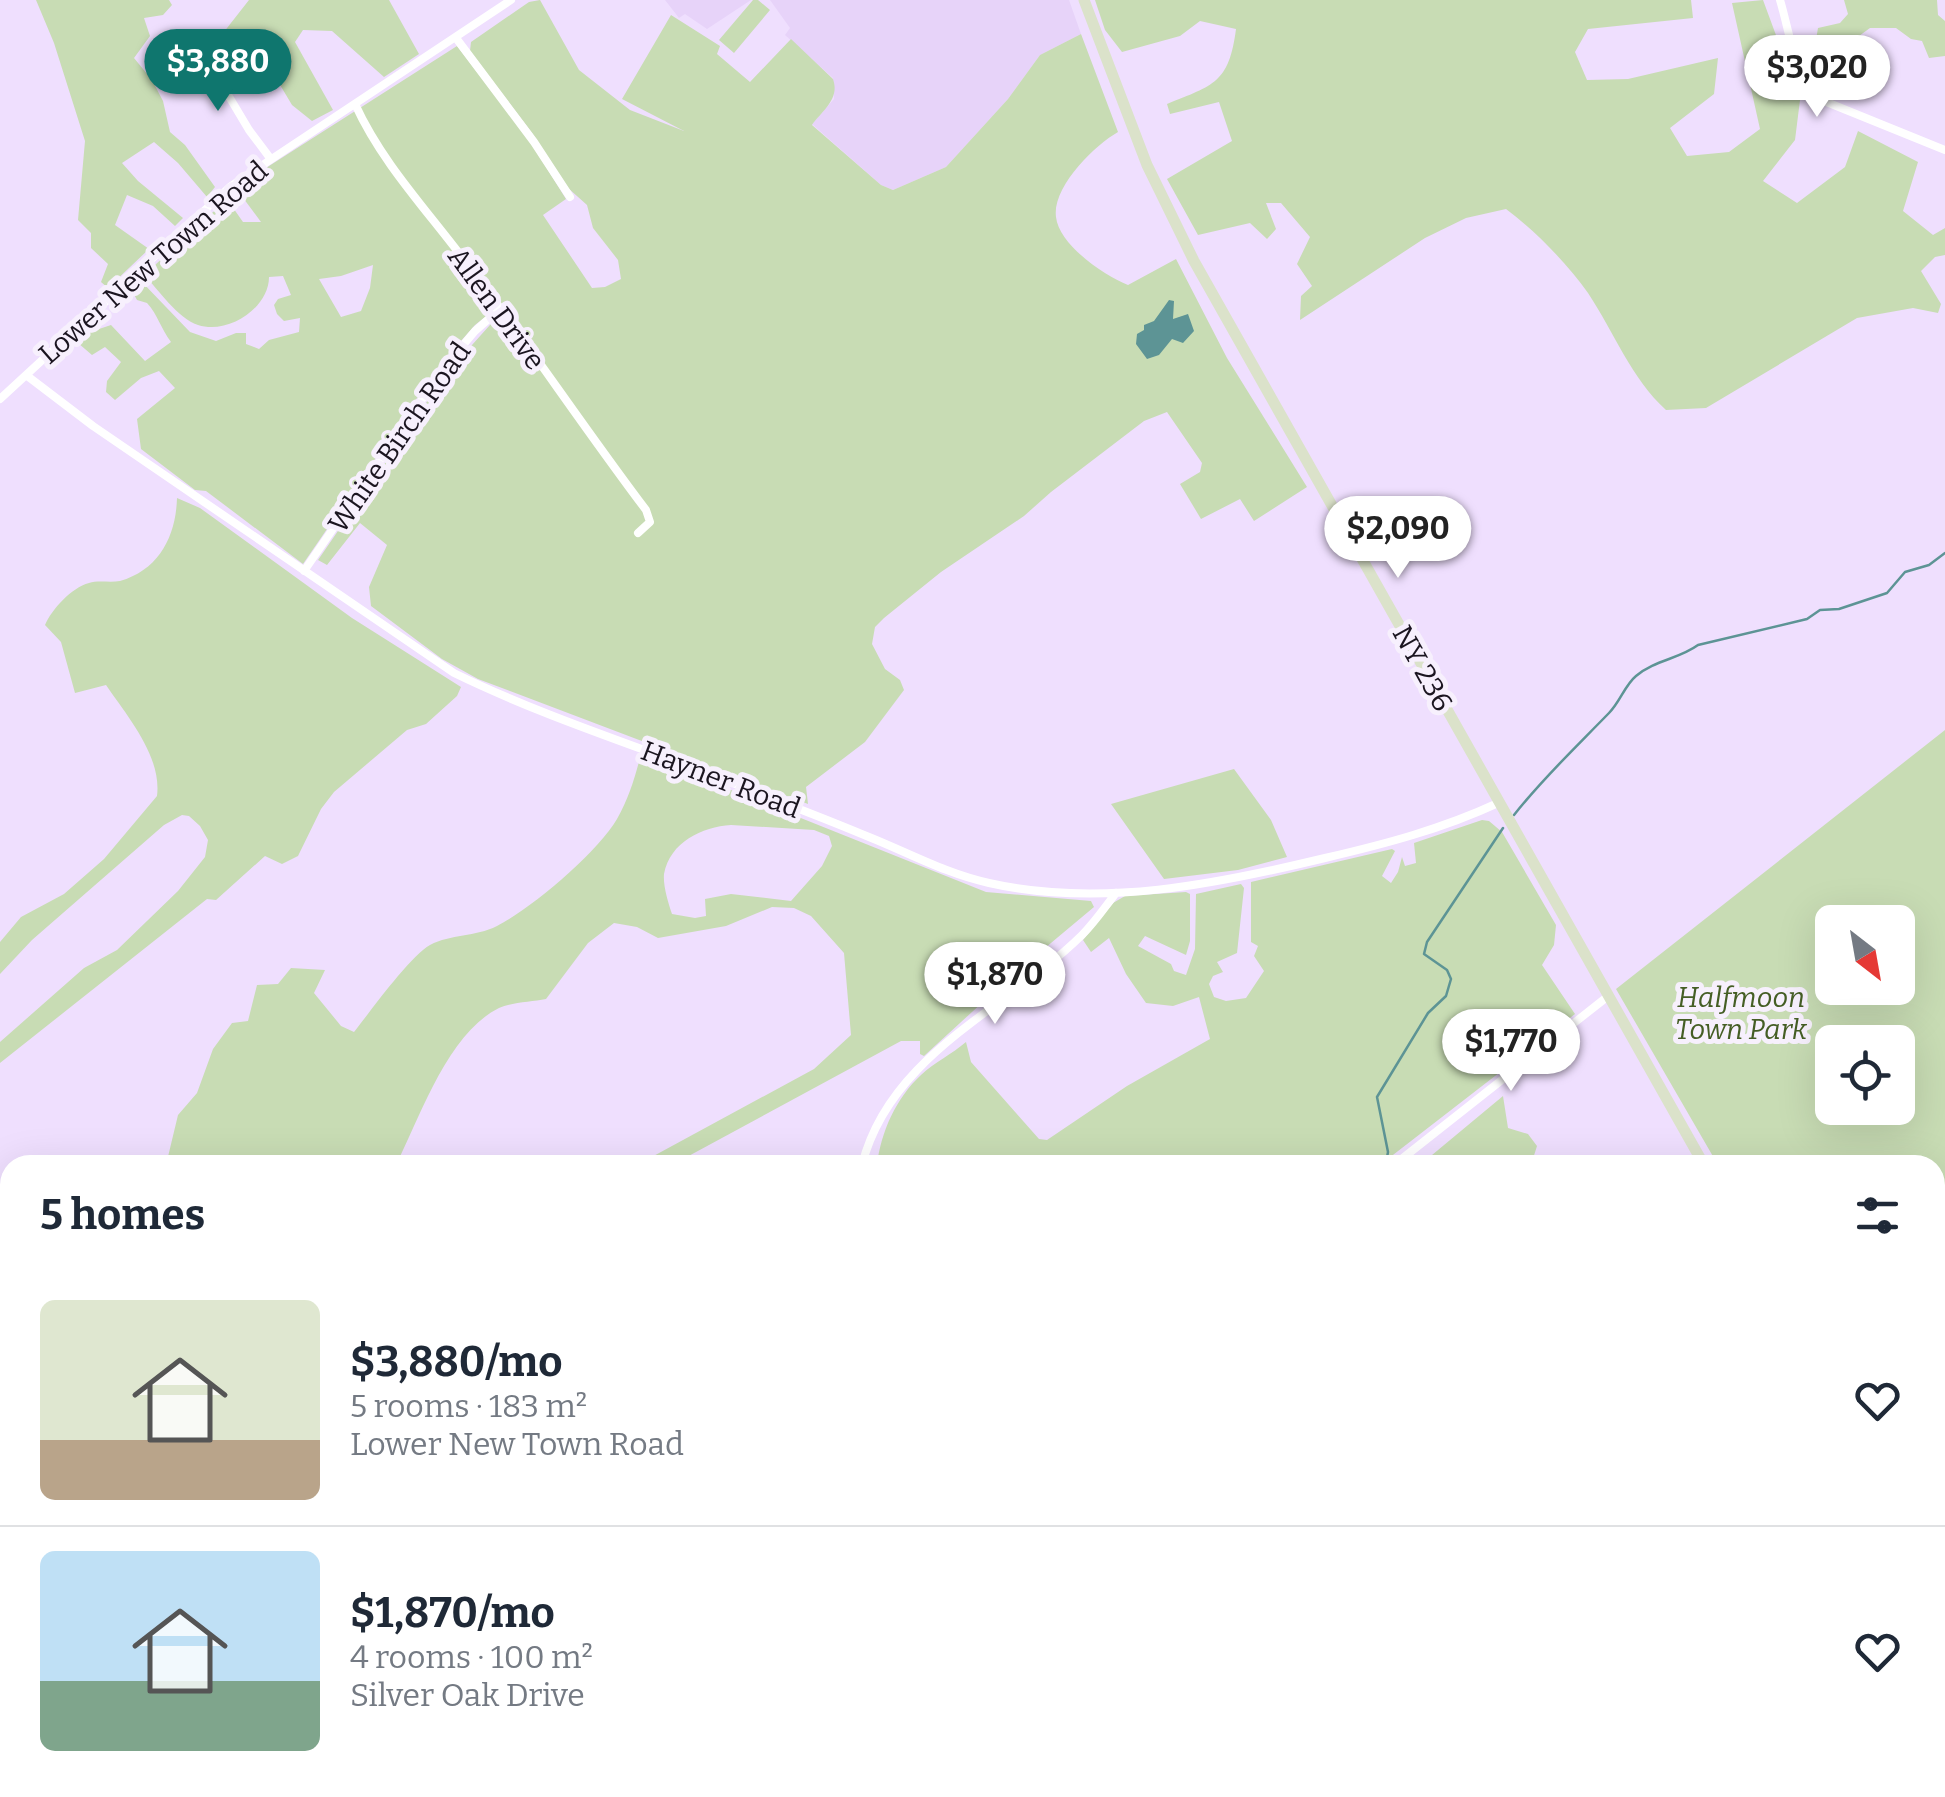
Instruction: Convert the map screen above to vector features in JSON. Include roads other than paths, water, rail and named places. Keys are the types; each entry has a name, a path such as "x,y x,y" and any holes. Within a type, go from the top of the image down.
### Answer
{"main road":[{"name":"NY 236","path":"1084,0 1146,165 1194,261 1698,1155"}],"street":[{"name":"Lower New Town Road","path":"0,398 231,186 511,0"},
{"path":"1780,0 1800,68 1820,100 1945,150"},
{"path":"456,38 570,197"},
{"path":"200,48 270,158"},
{"name":"Allen Drive","path":"355,104 368,133 393,170 646,510 650,522 638,534"},
{"name":"White Birch Road","path":"304,571 443,369 500,309"},
{"name":"Hayner Road","path":"26,375 451,672 502,696 674,760 958,875 1024,889 1116,892 1186,886 1270,872 1405,839 1498,803"},
{"path":"865,1155 870,1134 890,1102 922,1064 1080,938 1116,892"},
{"path":"1407,1155 1607,996"}],"waterway":[{"path":"1514,815 1643,671 1698,645 1807,619 1820,610 1839,609 1887,593 1905,572 1929,565 1945,553"},
{"path":"1387,1155 1377,1097 1428,1013 1446,996 1451,979 1447,970 1424,954 1427,942 1503,828"}],"park label":[{"name":"Halfmoon Town Park","path":"1741,1013"}]}
